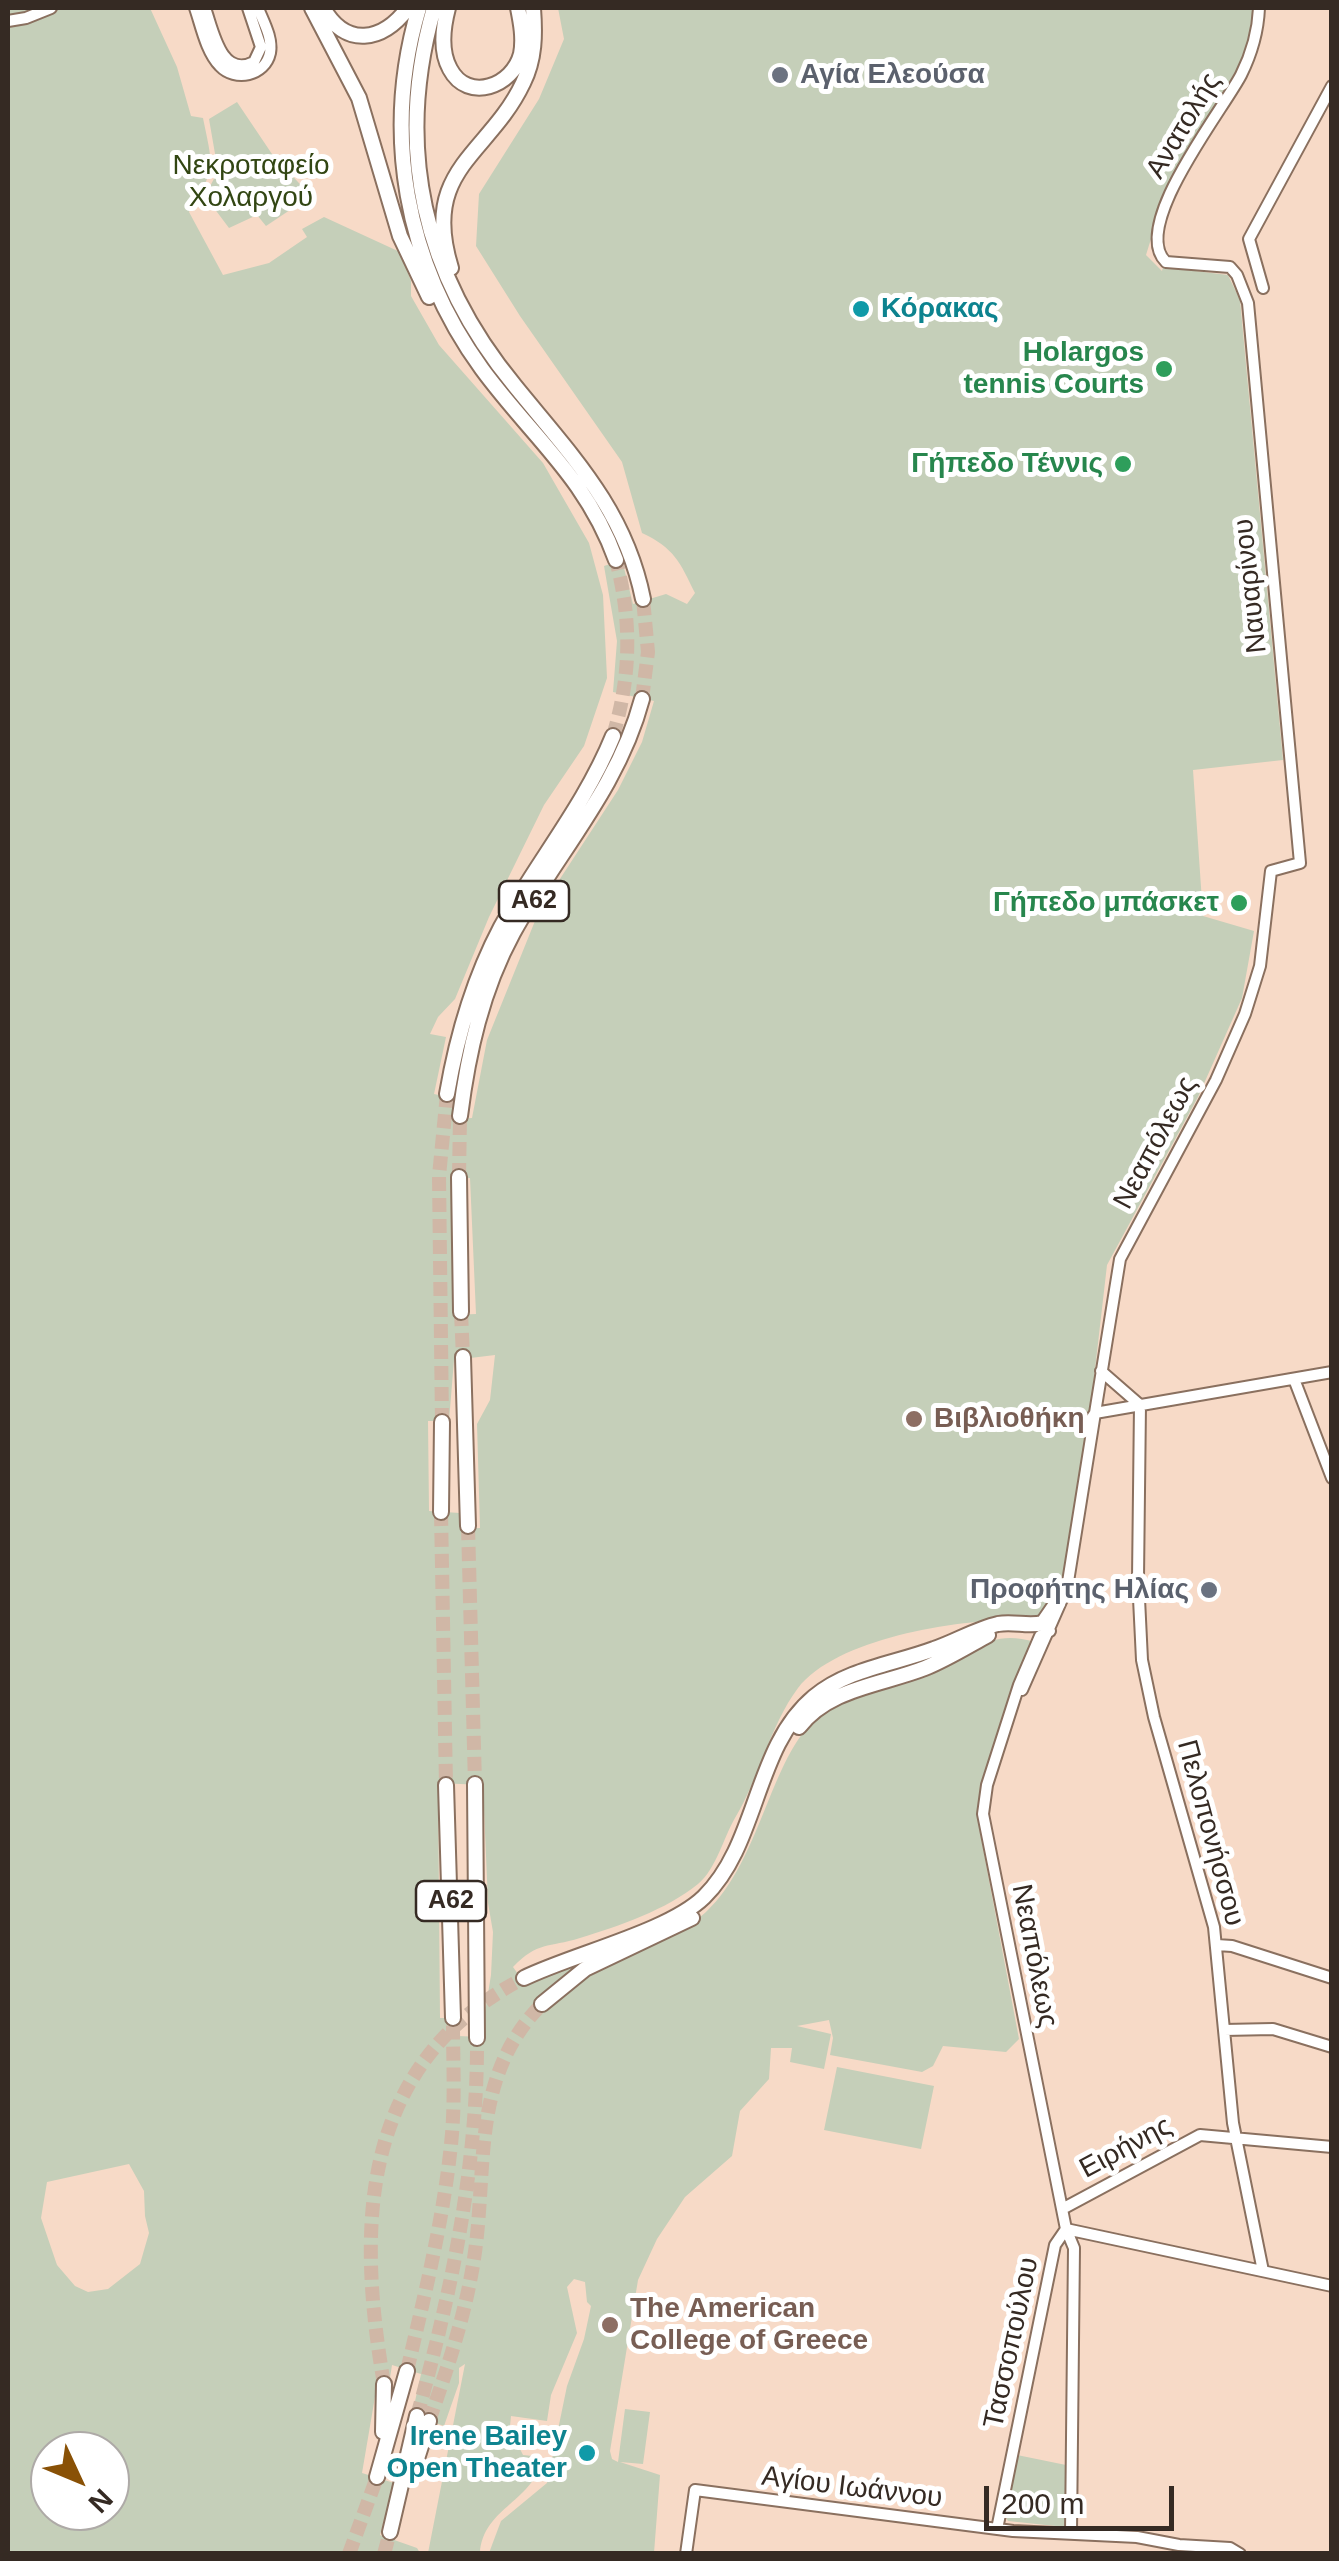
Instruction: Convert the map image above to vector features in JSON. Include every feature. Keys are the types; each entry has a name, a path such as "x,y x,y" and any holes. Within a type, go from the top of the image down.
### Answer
{"highway":[{"path":"312,8 360,98 392,213 420,281 453,336 582,488 616,560"},
{"path":"323,8 342,30 370,36 389,27 408,8"},
{"path":"419,8 402,88 403,173 430,280 482,369"},
{"path":"434,8 418,78 417,164 437,254 473,330 608,504 626,537 643,599"},
{"path":"448,8 444,44 449,67 461,81 481,88 498,85 516,67 522,38 518,8"},
{"path":"473,330 445,243 447,201 464,161 523,84 535,40 533,8"},
{"name":"Α62","path":"460,1116 470,1052 495,969 516,928 612,780 642,698"},
{"name":"Α62","path":"447,1094 459,1035 488,955 528,882 583,798 614,736"},
{"path":"459,1177 462,1312"},
{"path":"464,1358 468,1526"},
{"path":"441,1512 442,1422"},
{"path":"1040,1631 1067,1588"},
{"path":"524,1978 673,1918 703,1898 730,1863 788,1730 803,1708 825,1689 854,1674 938,1648 992,1626 1010,1622 1040,1631"},
{"path":"542,2004 584,1969 677,1928 712,1902 737,1868 795,1733 818,1707 841,1695 926,1668 1002,1629 1040,1631"},
{"name":"Α62","path":"446,1784 453,2018"},
{"name":"Α62","path":"475,1784 477,2038"},
{"path":"384,2384 385,2421 377,2477 407,2372"},
{"path":"390,2532 410,2480 423,2419"}],"street":[{"path":"8,21 51,8"},
{"path":"195,8 215,60 225,71 240,75 261,68 270,55 270,41 258,8"},
{"path":"205,8 222,54 232,65 244,67 254,62 260,47 248,8"},
{"name":"Ανατολής","path":"1230,268 1162,260 1158,242 1161,217 1183,167 1240,78 1252,51 1259,8"},
{"path":"1248,303 1262,284 1249,239 1332,86"},
{"name":"Ναυαρίνου","path":"1230,268 1237,275 1248,303 1300,863 1271,871 1261,958"},
{"name":"Νεαπόλεως","path":"1067,1588 1123,1252 1216,1080 1245,1014 1261,958"},
{"path":"1101,1370 1140,1405"},
{"path":"1095,1413 1332,1372"},
{"path":"1294,1379 1332,1478"},
{"name":"Πελοπονήσσου","path":"1140,1405 1138,1578 1142,1660 1217,1945 1236,2137 1263,2271"},
{"path":"1118,1409 1140,1427"},
{"name":"Νεαπόλεως","path":"1040,1631 984,1794 983,1814 1066,2229 1074,2248 1071,2532"},
{"path":"1217,1945 1232,1946 1332,1978"},
{"path":"1224,2030 1273,2029 1332,2047"},
{"name":"Ειρήνης","path":"1064,2208 1200,2135 1332,2147"},
{"path":"1066,2229 1332,2286"},
{"name":"Τασσοπούλου","path":"997,2529 1049,2274 1056,2245 1066,2229"},
{"name":"Αγίου Ιωάννου","path":"686,2554 695,2490 997,2529 1137,2537 1230,2548 1240,2554"}],"green space":[{"path":"8,8 150,8 177,67 191,116 203,118 210,167 189,212 223,275 269,263 307,237 302,229 324,217 400,252 411,281 411,296 439,345 543,463 589,543 603,595 607,678 584,746 544,805 489,917 455,999 438,1017 430,1034 446,1037 434,1094 452,1098 452,1119 472,1118 487,1040 539,911 618,790 642,742 654,701 613,692 617,641 604,566 622,560 633,604 666,594 687,604 695,593 675,557 642,533 622,462 476,246 479,194 539,99 564,39 558,8 1257,8 1251,46 1237,77 1166,190 1146,255 1162,271 1163,267 1228,275 1240,300 1283,760 1193,770 1203,916 1254,931 1242,998 1198,1097 1107,1265 1091,1404 1060,1589 1041,1620 982,1621 911,1632 845,1654 818,1669 788,1703 714,1862 698,1884 642,1916 537,1949 513,1967 526,1985 538,1975 596,1958 539,1998 536,2002 546,2010 582,1978 688,1926 725,1890 741,1864 791,1752 806,1729 824,1712 923,1675 983,1644 1019,1639 1035,1642 979,1805 979,1827 1019,2039 1006,2052 943,2046 933,2066 922,2072 830,2055 833,2038 829,2020 797,2026 831,2034 824,2069 790,2062 792,2048 771,2048 769,2079 740,2111 732,2156 685,2197 657,2239 638,2280 610,2451 612,2459 618,2462 625,2409 650,2412 643,2464 620,2462 660,2475 654,2553 489,2553 501,2521 547,2483 567,2386 591,2306 585,2282 574,2279 567,2287 577,2333 551,2395 547,2421 511,2416 509,2436 523,2439 519,2447 523,2455 542,2457 538,2472 490,2525 480,2553 428,2553 465,2364 459,2368 459,2383 444,2426 412,2415 421,2374 392,2365 389,2384 377,2385 362,2473 394,2483 380,2535 417,2548 420,2553 8,2554","holes":["470,1178 476,1314 453,1315 451,1179","495,1355 490,1400 477,1424 480,1528 460,1529 460,1513 429,1511 428,1421 449,1421 454,1360","438,1783 483,1785 488,1903 493,1932 481,2037 458,2036 458,2018 440,2018","129,2164 144,2191 149,2233 140,2264 108,2289 88,2292 75,2286 57,2265 41,2218 47,2182"]},
{"name":"Νεκροταφείο Χολαργού","path":"237,102 272,154 311,196 266,226 257,215 229,228 205,196 218,171 209,119"},
{"path":"837,2067 934,2086 921,2149 824,2130"},
{"path":"1017,2455 1066,2465 1065,2527 1008,2521 1005,2516"}],"tunnel":[{"path":"613,736 627,648 625,605 616,560"},
{"path":"642,699 648,652 643,599"},
{"path":"442,1422 439,1176 447,1094"},
{"path":"459,1177 460,1116"},
{"path":"461,1312 463,1357"},
{"path":"441,1512 446,1785"},
{"path":"468,1526 475,1784"},
{"path":"384,2384 371,2265 373,2207 382,2153 400,2101 429,2055 470,2013 524,1978"},
{"path":"429,2421 469,2285 492,2095 502,2063 518,2033 542,2004"},
{"path":"407,2371 449,2164 453,2024"},
{"path":"417,2416 460,2229 473,2134 477,2038"},
{"path":"349,2554 377,2477"},
{"path":"384,2554 390,2532"}],"place":[{"name":"Αγία Ελεούσα","path":"780,75"},
{"name":"Κόρακας","path":"861,309"},
{"name":"Holargos tennis Courts","path":"1164,369"},
{"name":"Γήπεδο Τέννις","path":"1123,464"},
{"name":"Γήπεδο μπάσκετ","path":"1239,903"},
{"name":"Βιβλιοθήκη","path":"914,1419"},
{"name":"Προφήτης Ηλίας","path":"1209,1590"},
{"name":"The American College of Greece","path":"610,2325"},
{"name":"Irene Bailey Open Theater","path":"587,2453"}]}
